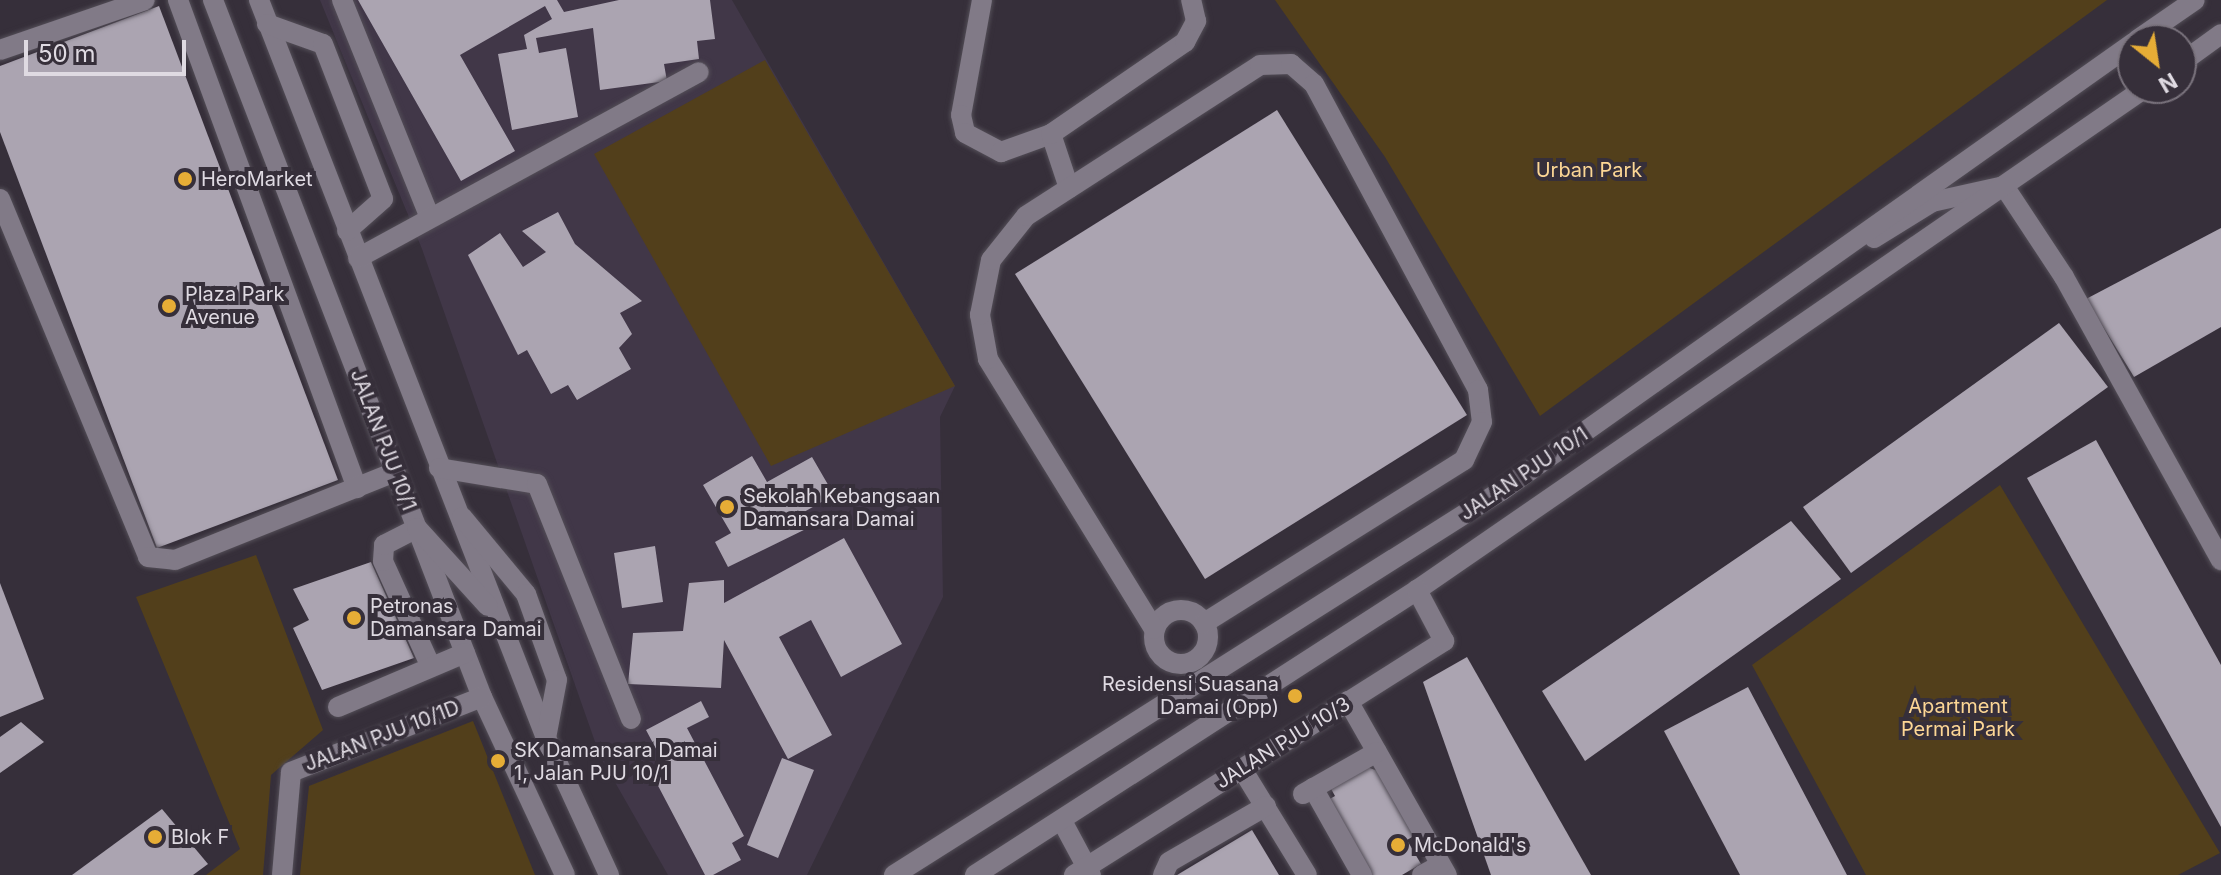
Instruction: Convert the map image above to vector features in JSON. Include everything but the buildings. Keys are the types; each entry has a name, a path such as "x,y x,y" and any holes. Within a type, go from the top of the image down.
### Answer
{"street":[{"path":"0,50 145,0"},
{"path":"178,0 357,488"},
{"name":"JALAN PJU 10/1","path":"213,0 482,697 565,875"},
{"name":"JALAN PJU 10/1","path":"259,0 454,508 546,738 609,875"},
{"path":"342,0 430,218"},
{"path":"982,0 961,115 965,133 1001,152 1051,134 1185,42 1196,21 1191,0"},
{"name":"JALAN PJU 10/1","path":"2161,24 2195,0"},
{"path":"267,24 323,44 383,199 347,231"},
{"path":"2197,51 2221,34"},
{"name":"JALAN PJU 10/1","path":"894,875 1501,491 2117,55"},
{"path":"1166,661 1193,662 1206,632 1464,460 1482,422 1478,390 1314,84 1291,64 1260,65 1026,216 991,260 980,315 988,359 1154,629 1155,647 1183,691"},
{"path":"358,258 699,72"},
{"name":"JALAN PJU 10/1","path":"975,875 1417,590 2122,104"},
{"path":"1051,134 1069,188"},
{"path":"242,171 275,160"},
{"path":"1772,301 1932,202 2004,186 2064,277 2221,560"},
{"path":"0,199 148,557 175,560 395,472"},
{"path":"439,468 537,484 631,719"},
{"path":"454,508 526,594 557,680 546,738"},
{"path":"431,667 381,552 417,528 497,615"},
{"name":"JALAN PJU 10/3","path":"1084,872 1444,641 1417,590"},
{"path":"1154,629 1173,611 1191,612 1206,632 1222,665"},
{"path":"338,707 465,653"},
{"name":"JALAN PJU 10/1D","path":"282,875 291,772 482,697"},
{"path":"1348,701 1444,870 1422,875"},
{"path":"1362,875 1308,791 1377,752"},
{"path":"1242,769 1307,875"},
{"path":"1163,875 1169,862 1266,806"},
{"path":"1062,821 1084,872"},
{"path":"912,875 932,852"}],"shaded area":[{"name":"Sekolah Kebangsaan Damansara Damai","path":"320,0 732,0 955,386 940,417 943,597 807,875 668,875 600,756 422,249"}],"green space":[{"name":"Urban Park","path":"1275,0 2107,0 1540,416 1385,157"},
{"path":"765,60 955,386 771,466 594,154"},
{"name":"Apartment Permai Park","path":"2000,485 2220,853 2178,875 1866,875 1752,665"},
{"path":"256,555 323,730 271,775 263,875 206,875 240,849 136,597"},
{"path":"473,721 535,875 300,875 309,786"}],"place":[{"name":"HeroMarket","path":"185,179"},
{"name":"Plaza Park Avenue","path":"169,306"},
{"name":"Sekolah Kebangsaan Damansara Damai","path":"727,507"},
{"name":"Petronas Damansara Damai","path":"354,618"},
{"name":"Residensi Suasana Damai (Opp)","path":"1295,696"},
{"name":"SK Damansara Damai 1, Jalan PJU 10/1","path":"498,761"},
{"name":"Blok F","path":"155,837"},
{"name":"McDonald's","path":"1398,845"}]}
